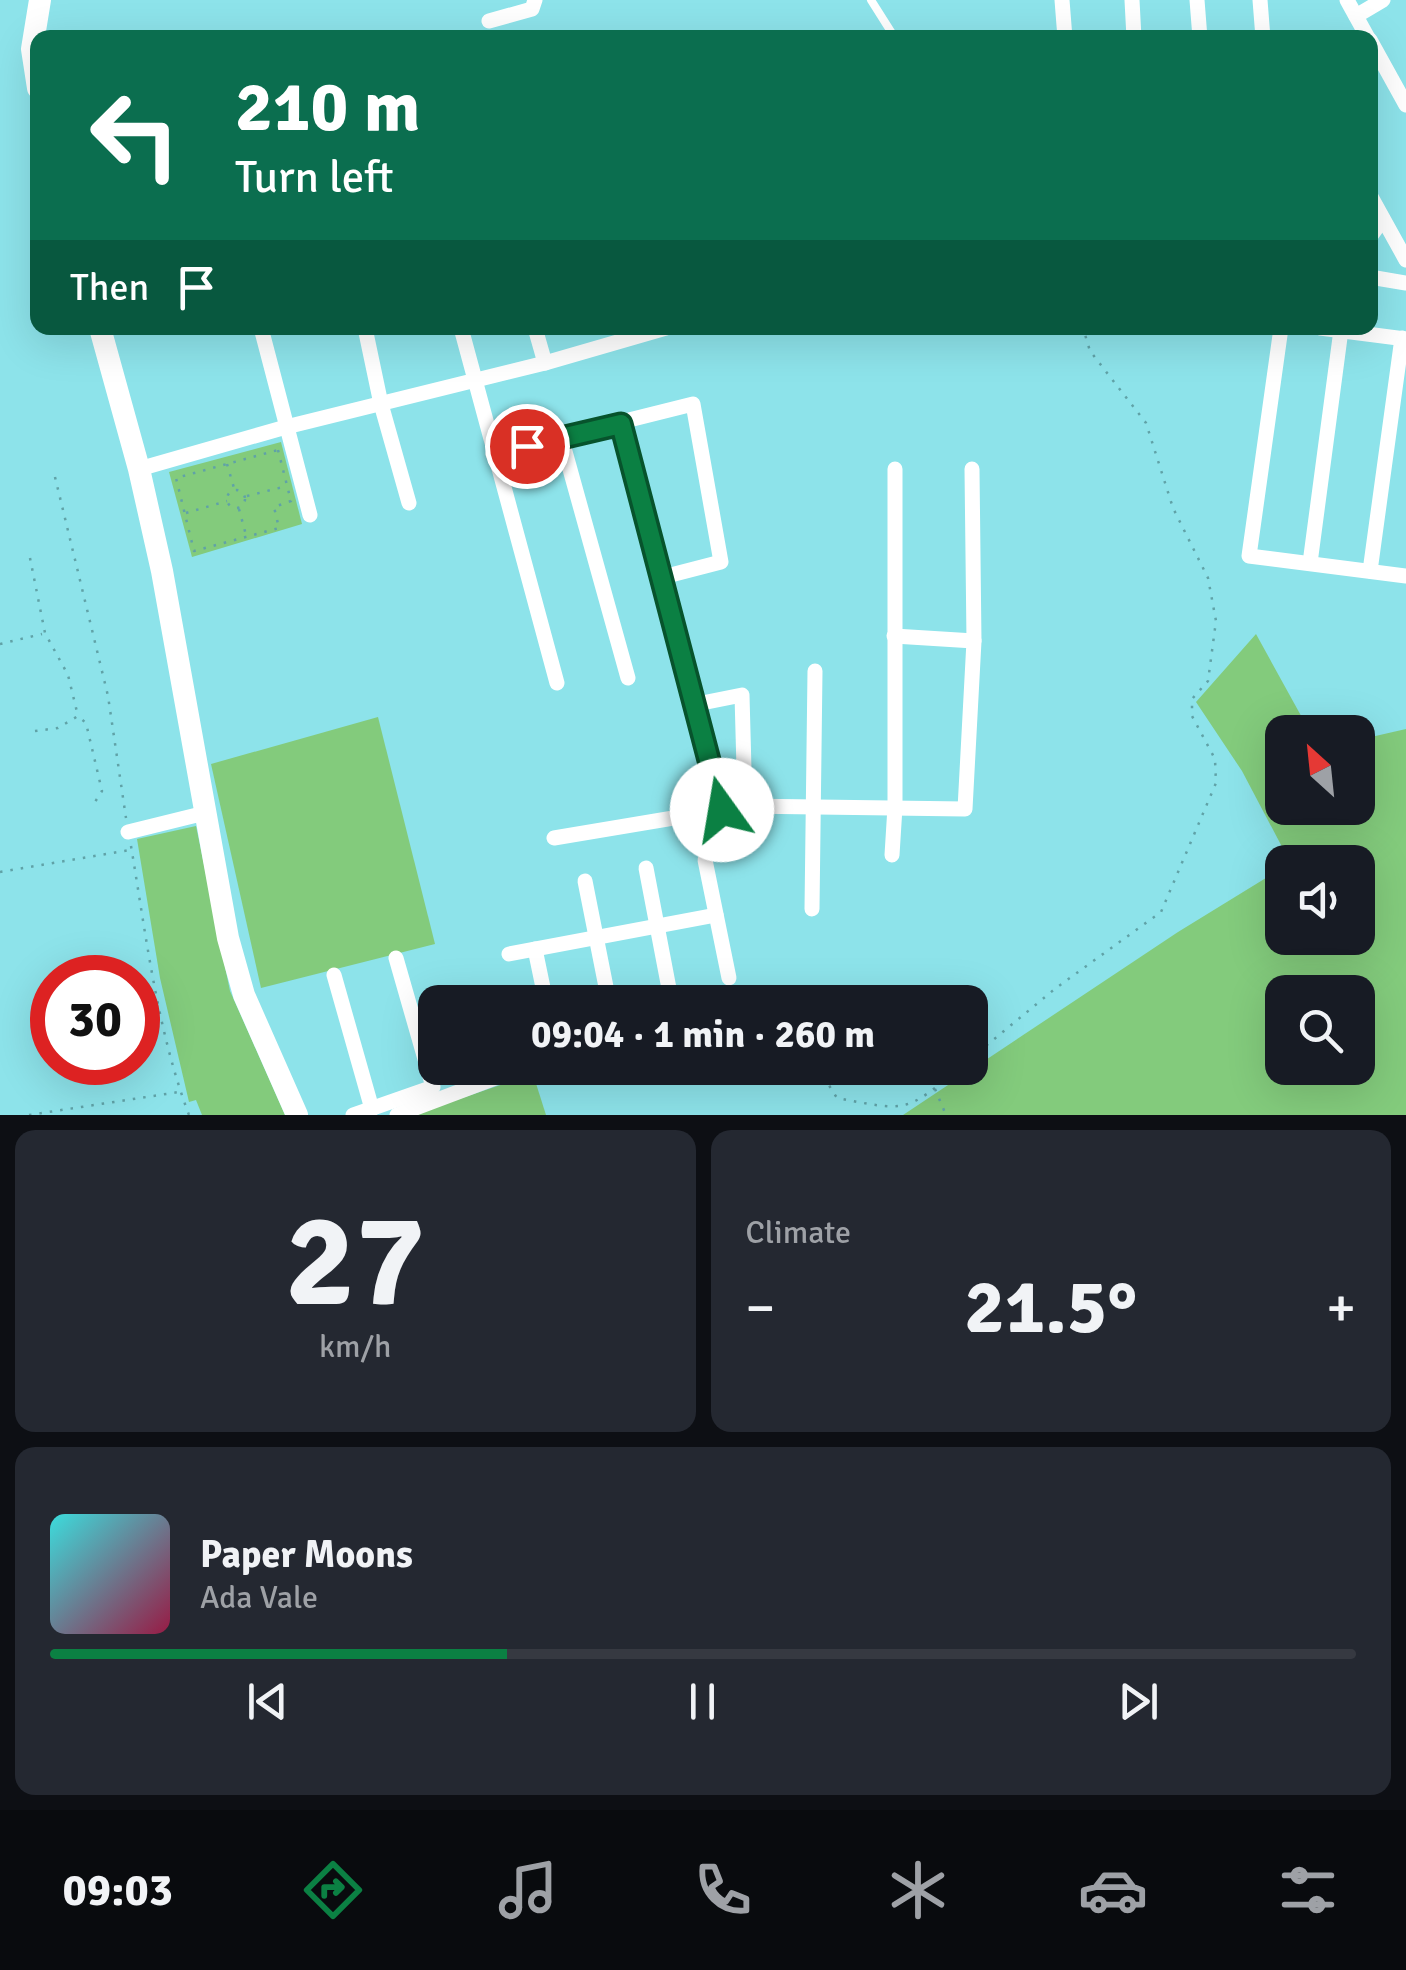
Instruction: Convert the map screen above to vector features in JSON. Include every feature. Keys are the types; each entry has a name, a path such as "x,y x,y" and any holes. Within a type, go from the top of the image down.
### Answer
{"main road":[{"path":"35,30 40,0 52,0"},
{"path":"102,335 140,469 162,572 228,938 244,995 297,1115"}],"street":[{"path":"488,22 532,9 535,0"},
{"path":"1062,0 1064,30"},
{"path":"1132,0 1134,30"},
{"path":"1197,0 1199,30"},
{"path":"1260,0 1262,30"},
{"path":"1347,0 1364,30"},
{"path":"1356,16 1383,0"},
{"path":"1378,55 1406,105"},
{"path":"1378,210 1406,260"},
{"path":"1378,226 1383,219"},
{"path":"1378,279 1406,283"},
{"path":"263,335 310,515"},
{"path":"366,335 409,502"},
{"path":"463,335 557,683"},
{"path":"538,335 545,364"},
{"path":"603,335 606,346"},
{"path":"140,469 643,335"},
{"path":"1280,335 1249,556 1406,576"},
{"path":"1310,563 1340,335"},
{"path":"1370,571 1404,338 1378,335"},
{"path":"493,454 693,404 721,562 664,577"},
{"path":"621,424 722,810"},
{"path":"561,437 628,678"},
{"path":"554,838 745,806 965,809 974,642 972,469"},
{"path":"892,855 896,470"},
{"path":"894,636 974,642"},
{"path":"812,909 815,671"},
{"path":"697,704 742,695 745,806"},
{"path":"128,832 205,813"},
{"path":"704,860 729,978"},
{"path":"646,868 668,985"},
{"path":"585,881 606,985"},
{"path":"509,954 716,915"},
{"path":"536,949 543,985"},
{"path":"353,1115 434,1086 396,958"},
{"path":"334,975 372,1108"},
{"path":"397,1115 477,1085"}],"lane":[{"path":"870,0 889,30"}],"path":[{"path":"988,1043 1161,912 1216,783 1215,759 1192,716 1192,698 1208,681 1216,621 1208,578 1173,508 1146,422 1090,352 1085,335"},
{"path":"278,450 176,478 194,551 279,528 274,507 291,502"},
{"path":"227,464 234,490 245,497 288,486"},
{"path":"55,477 108,696 156,987 189,1115"},
{"path":"234,490 228,501 233,508 239,508"},
{"path":"245,497 239,508 246,537"},
{"path":"185,513 228,501"},
{"path":"30,558 45,633 68,675 78,716 90,730 102,791 93,805"},
{"path":"0,644 45,633"},
{"path":"35,731 58,728 78,716"},
{"path":"0,872 131,850"},
{"path":"829,1085 837,1098 893,1108 910,1105 939,1085"},
{"path":"935,1088 946,1115"},
{"path":"29,1115 180,1092"}],"green space":[{"path":"281,442 302,524 192,557 169,472"},
{"path":"1256,634 1301,715 1265,715 1265,815 1242,771 1196,702"},
{"path":"378,717 435,944 261,988 211,764"},
{"path":"1406,729 1406,1115 903,1115 948,1085 988,1085 988,1058 1265,878 1265,955 1375,955 1375,845 1281,845 1270,825 1375,825 1375,736"},
{"path":"196,826 230,991 285,1115 202,1115 196,1100 189,1102 160,978 160,955 156,955 137,839"},
{"path":"501,1085 536,1085 546,1115 412,1115"}],"route":[{"path":"527,446 621,424 722,810"}]}
